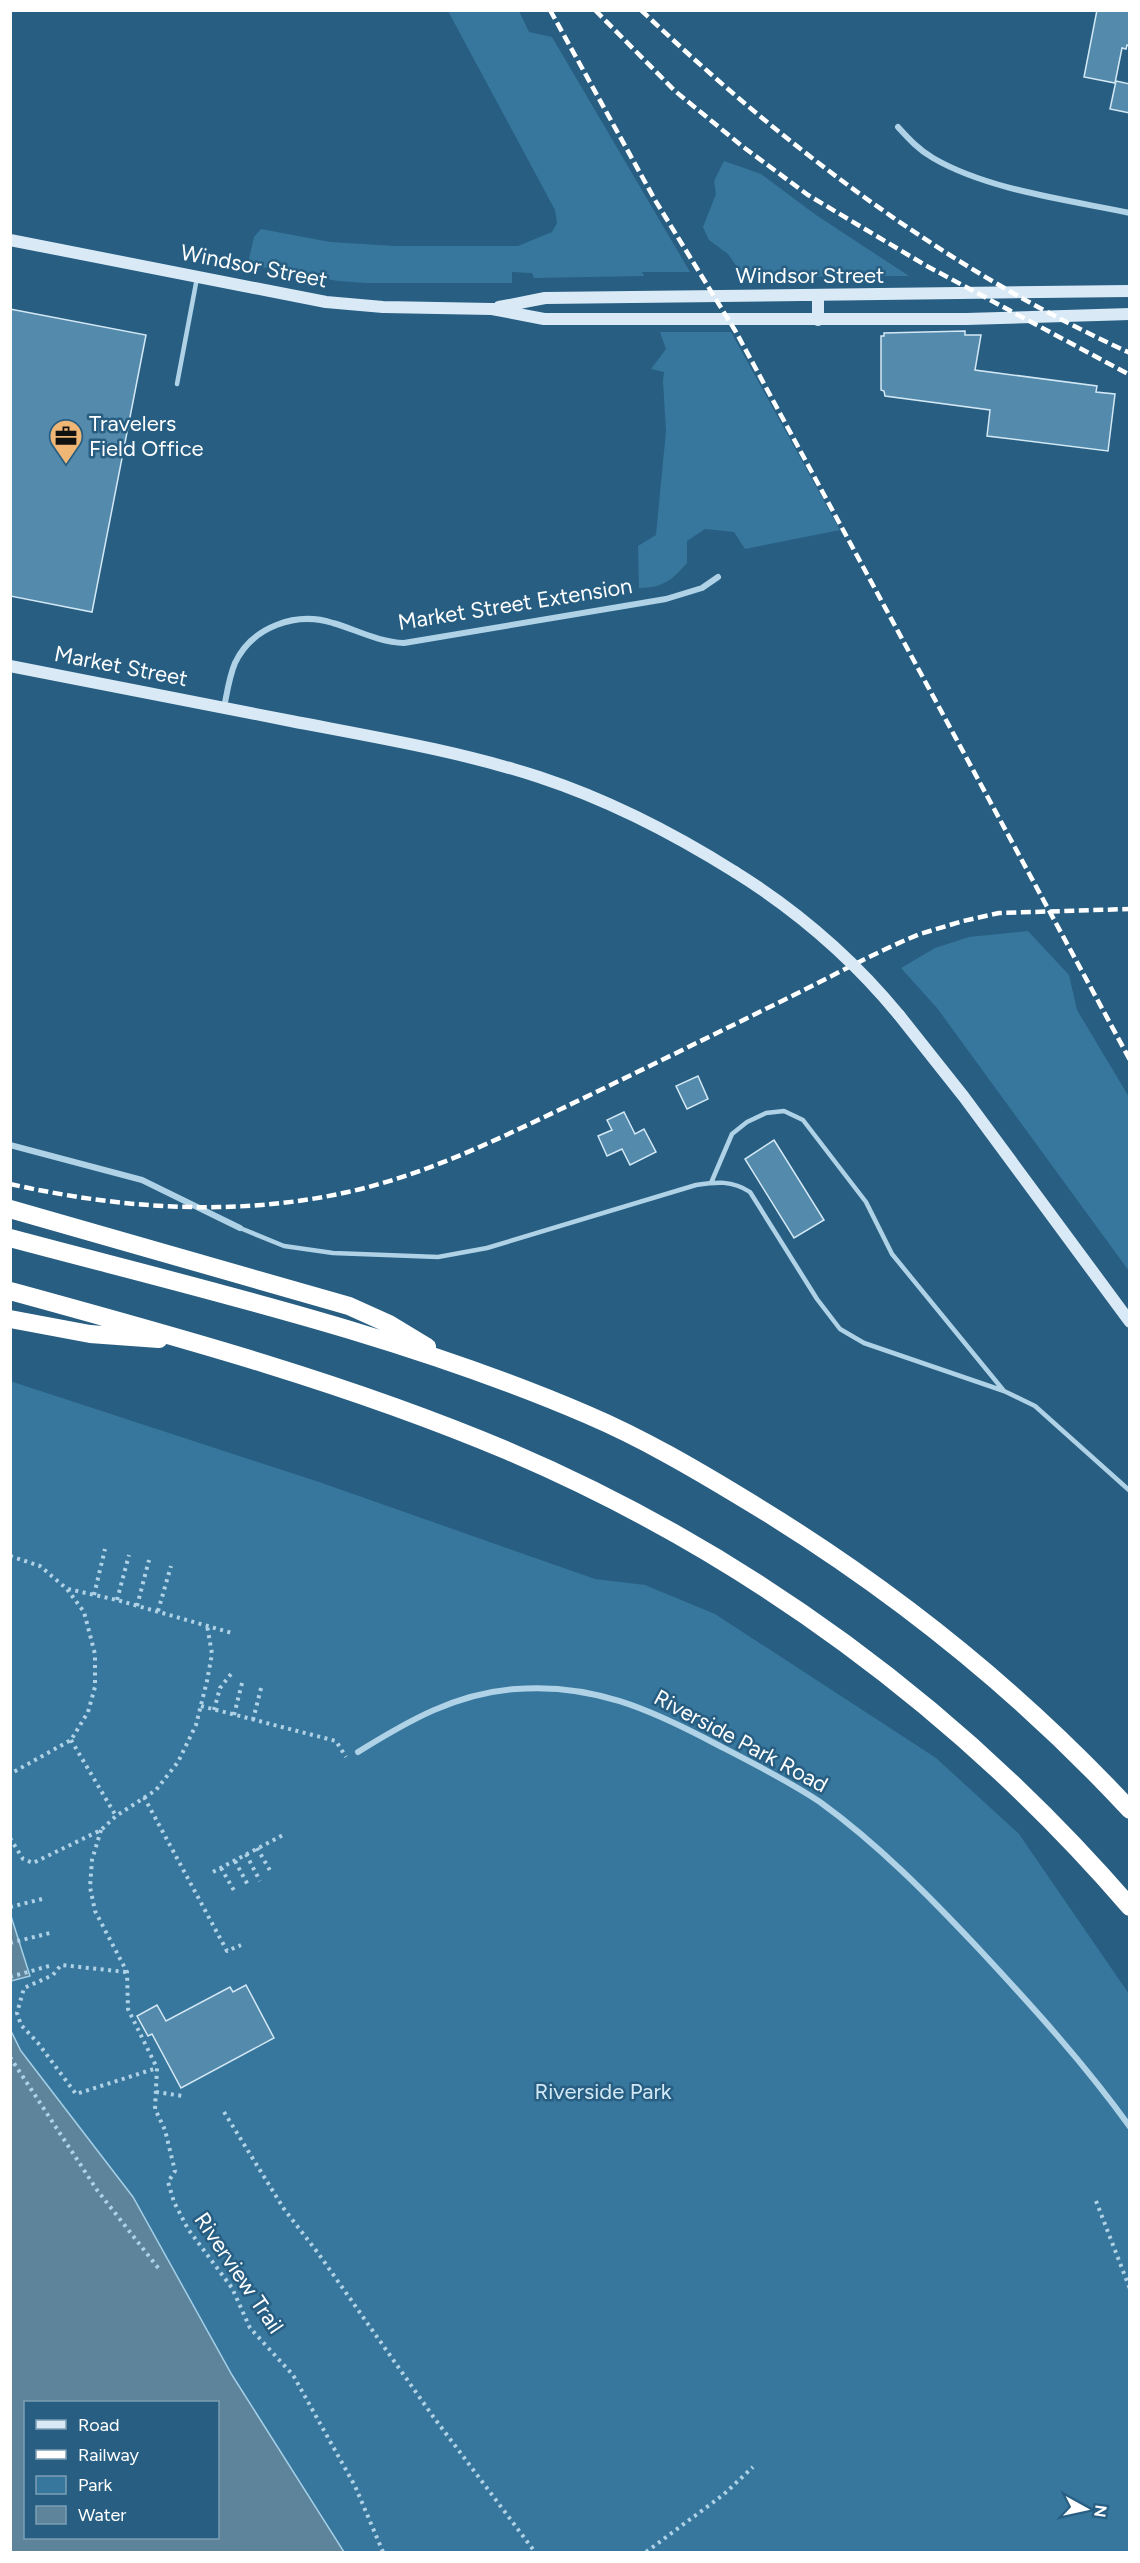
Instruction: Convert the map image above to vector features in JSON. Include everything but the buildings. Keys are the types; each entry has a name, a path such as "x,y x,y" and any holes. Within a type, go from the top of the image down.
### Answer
{"highway":[{"path":"10,1209 349,1306 389,1324 446,1360"},
{"path":"10,1238 306,1317 446,1360 543,1396 622,1431 725,1487 812,1541 907,1609 991,1677 1065,1745 1130,1810"},
{"path":"10,1291 185,1339 351,1392 505,1450 603,1495 724,1562 812,1619 944,1721 1044,1815 1130,1907"},
{"path":"10,1319 90,1334 185,1339"}],"main road":[{"name":"Windsor Street","path":"10,240 350,305 492,309 544,319 966,319 1130,314"},
{"name":"Windsor Street","path":"492,309 545,298 1130,291"},
{"path":"818,296 818,320"},
{"name":"Market Street","path":"10,666 423,747 541,778 639,818 735,872 813,929 852,964 899,1015 964,1096 1130,1322"}],"street":[{"path":"898,127 914,144 933,158 976,176 1022,191 1130,213"},
{"name":"Market Street Extension","path":"224,708 232,671 241,653 262,633 287,621 313,619 333,622 377,639 404,643 666,599 702,588 718,577"},
{"path":"10,1145 142,1180 240,1228"},
{"name":"Riverside Park Road","path":"358,1752 403,1724 444,1704 472,1695 511,1689 549,1688 599,1694 630,1703 673,1722 793,1785 827,1808 871,1843 1002,1973 1080,2062 1130,2127"}],"lane":[{"path":"177,384 197,277"},
{"path":"711,1183 732,1134 747,1122 766,1113 784,1111 803,1120 866,1202 892,1254 1004,1390"},
{"path":"240,1228 284,1246 333,1253 438,1257 488,1248 711,1183 738,1184 750,1192 824,1311 840,1329 864,1343 1004,1390 1035,1406 1130,1491"}],"path":[{"path":"94,1595 105,1549"},
{"path":"117,1600 129,1555"},
{"path":"10,1557 40,1566 67,1589 84,1612 94,1654 95,1687 88,1712 71,1740 10,1774"},
{"path":"137,1606 149,1560"},
{"path":"158,1611 171,1566"},
{"path":"67,1589 117,1600 232,1633"},
{"path":"10,1838 23,1859 33,1863 101,1830 116,1816 156,1790 178,1762 196,1725 212,1654 207,1624"},
{"path":"214,1710 220,1688 231,1674"},
{"path":"234,1715 242,1683"},
{"path":"253,1720 261,1688"},
{"path":"201,1706 336,1741 347,1758"},
{"path":"71,1740 116,1816"},
{"path":"144,1797 227,1951 241,1945"},
{"path":"101,1830 92,1860 90,1887 95,1911 127,1972 128,2009 157,2068 76,2094 38,2043 21,2025 17,2013 24,1988 53,1975 61,1965 127,1972"},
{"path":"213,1872 285,1834"},
{"path":"257,1848 272,1874"},
{"path":"246,1854 260,1881"},
{"path":"235,1861 249,1887"},
{"path":"221,1868 236,1894"},
{"path":"10,1907 42,1899"},
{"path":"10,1943 50,1933"},
{"path":"10,1977 49,1966"},
{"path":"10,2057 97,2190 159,2269"},
{"name":"Riverview Trail","path":"157,2068 155,2109 165,2130 175,2171 168,2182 174,2202 188,2229 232,2288 250,2328 293,2375 355,2486 383,2553"},
{"path":"156,2092 183,2097"},
{"path":"224,2112 284,2210 318,2253 432,2415 535,2553"},
{"path":"1096,2201 1130,2289"},
{"path":"646,2553 723,2495 753,2467"}],"green space":[{"path":"448,11 519,11 529,32 552,37 690,272 642,272 644,276 534,278 532,273 512,272 512,283 365,283 338,281 248,263 254,237 261,229 330,242 396,246 518,246 552,232 557,223 555,210"},
{"path":"724,161 761,174 816,215 909,276 744,277 728,254 709,240 703,227 716,194 714,181"},
{"path":"660,332 731,332 840,530 745,549 734,532 705,529 687,541 687,563 677,574 661,585 639,588 638,546 656,535 666,431 664,372 651,369 666,349"},
{"path":"1028,931 1069,975 1077,1010 1129,1097 1129,1271 937,1008 901,968 935,948 969,937"},
{"name":"Riverside Park","path":"10,1381 319,1482 595,1579 645,1585 715,1614 936,1758 1019,1834 1129,1994 1129,2552 258,2552 219,2401 11,2031 11,1981 29,1976 10,1913"}],"water":[{"path":"10,1913 30,1976 11,1981 10,1981"},
{"path":"11,2031 21,2051 133,2197 232,2375 344,2552 11,2552"}],"railway":[{"path":"550,10 655,200 736,332 1130,1060"},
{"path":"595,10 675,91 742,146 808,195 925,265 1130,375"},
{"path":"641,10 753,110 871,202 996,284 1130,353"},
{"path":"10,1184 94,1199 179,1207 264,1205 348,1192 431,1167 483,1145 920,934 999,913 1130,909"}],"place":[{"name":"Travelers Field Office","path":"66,465"}]}
